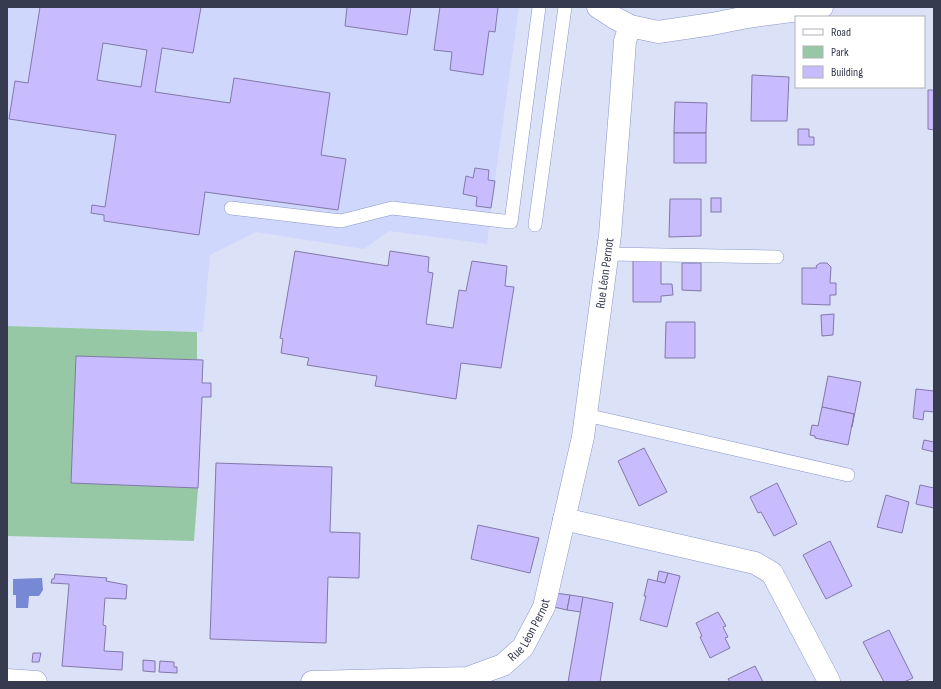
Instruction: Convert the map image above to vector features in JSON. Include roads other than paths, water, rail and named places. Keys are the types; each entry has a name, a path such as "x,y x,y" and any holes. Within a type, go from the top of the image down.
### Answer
{"street":[{"name":"Rue Léon Pernot","path":"614,17 658,32 712,24 746,12 822,7"},
{"name":"Rue Léon Pernot","path":"312,682 467,678 503,665 523,647 544,607 583,437 608,254 621,97 624,41 614,17"},
{"path":"564,519 755,564 772,573 829,681"},
{"path":"7,680 36,682"}],"lane":[{"path":"232,208 341,221 392,208 511,222 539,7"},
{"path":"534,225 565,7"},
{"path":"608,254 777,257"},
{"path":"586,415 848,474"}],"water":[{"path":"42,578 43,590 39,596 29,596 28,608 16,608 16,595 13,595 13,579"}]}
